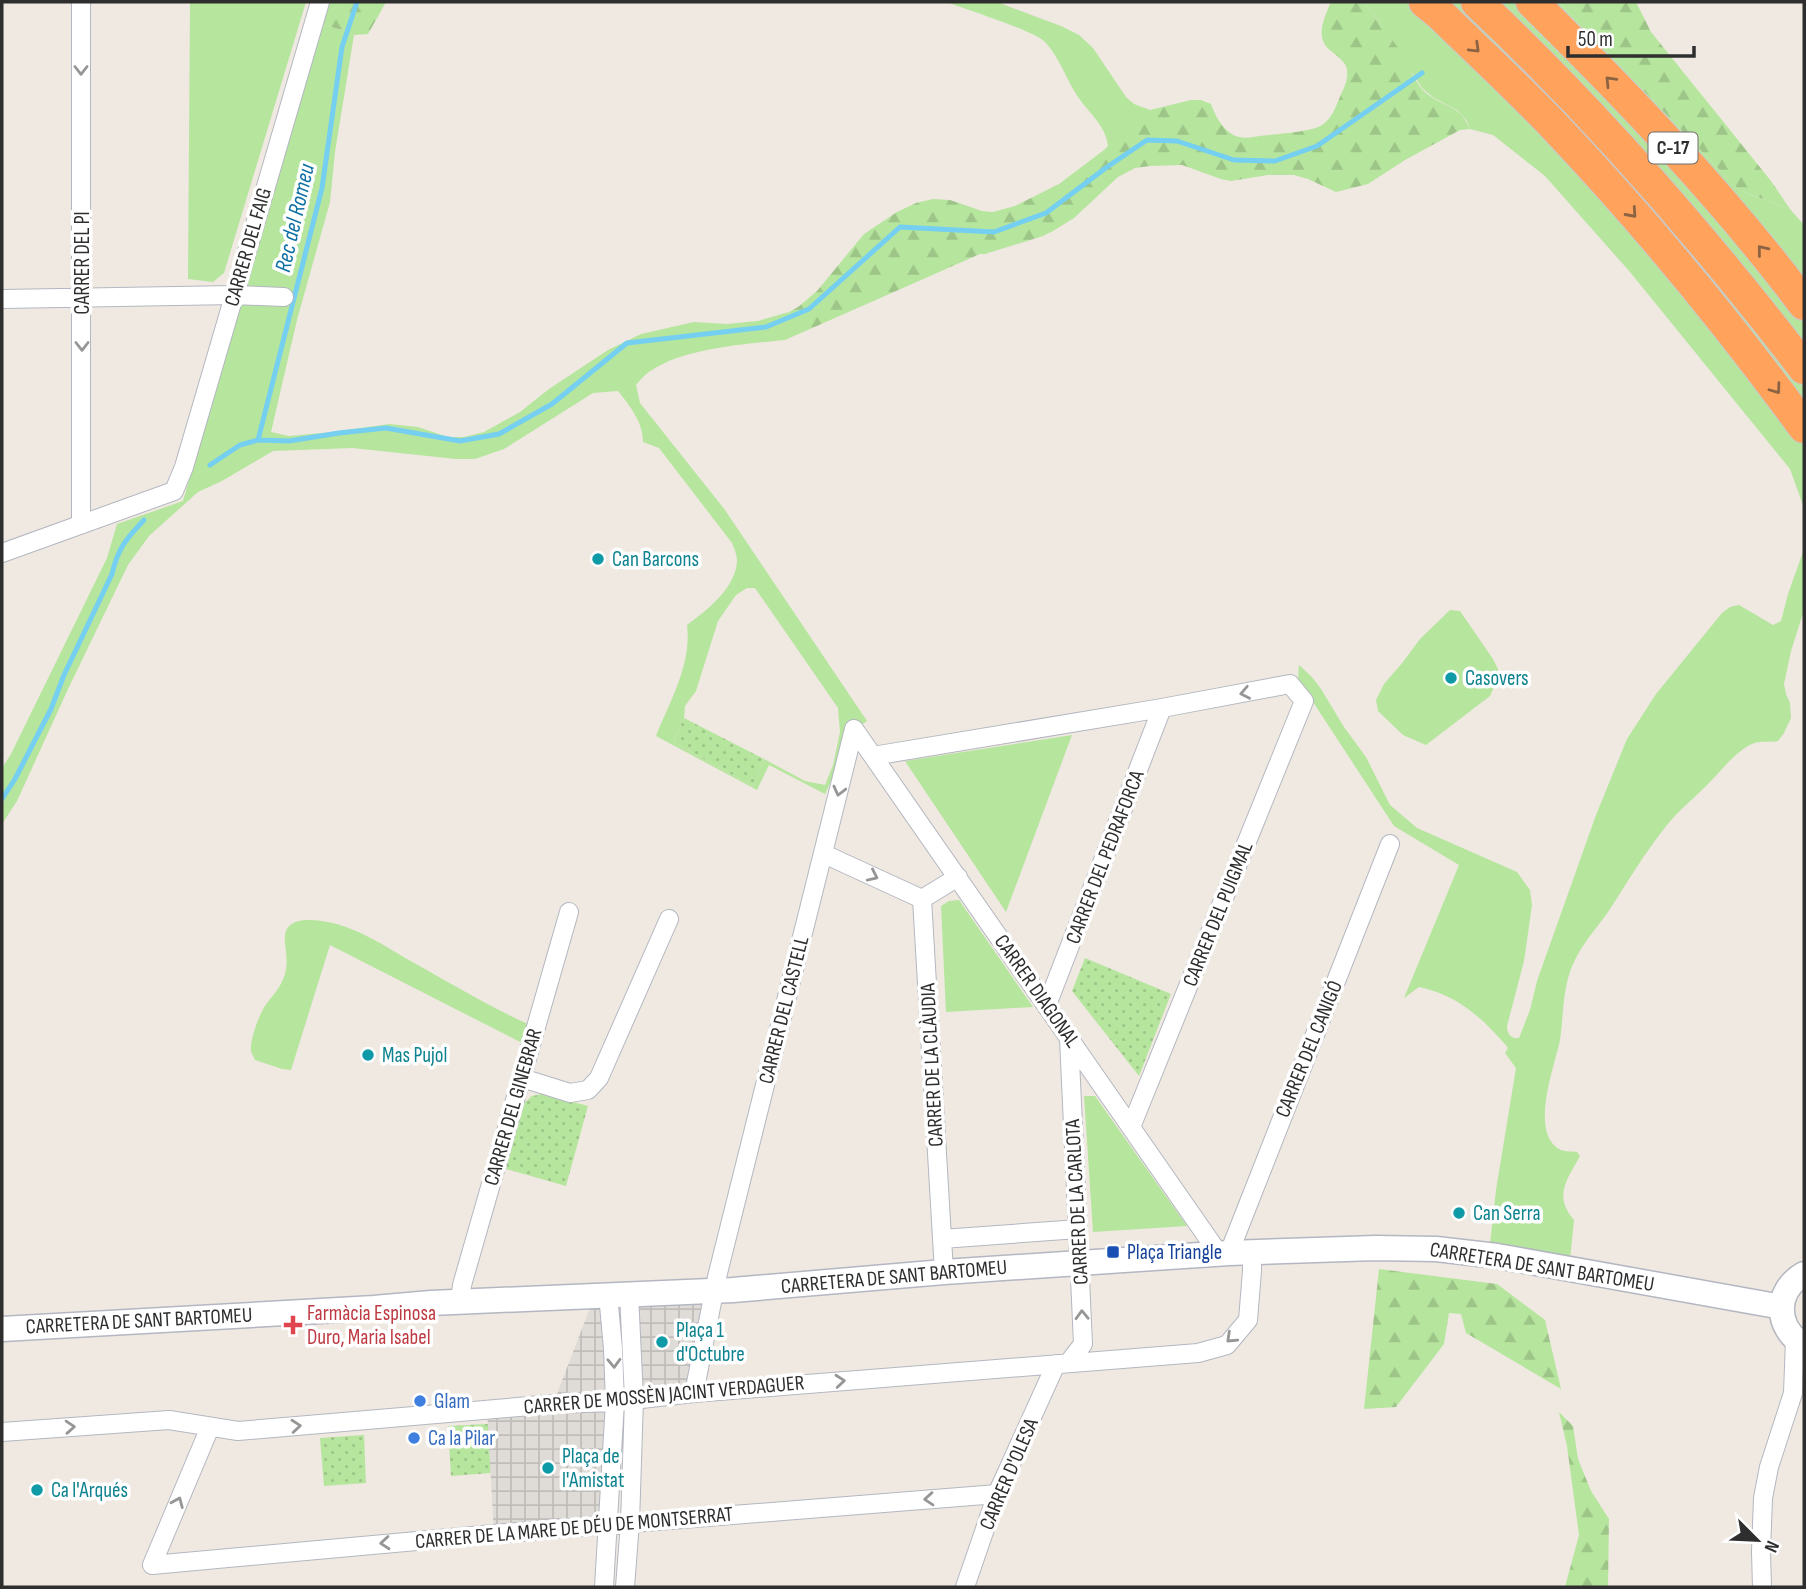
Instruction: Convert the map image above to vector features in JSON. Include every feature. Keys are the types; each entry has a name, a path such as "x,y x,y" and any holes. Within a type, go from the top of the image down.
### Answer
{"highway":[{"path":"1425,2 1556,128 1662,246 1752,356 1804,427"},
{"name":"C-17","path":"1477,2 1512,34 1605,130 1686,221 1804,369"},
{"name":"C-17","path":"1532,2 1649,122 1704,183 1804,304"}],"street":[{"name":"CARRER DEL PI","path":"81,2 82,525"},
{"name":"CARRER DEL FAIG","path":"82,525 173,491 184,467 320,2"},
{"path":"2,299 234,295 284,297"},
{"path":"2,553 82,525"},
{"name":"CARRER DEL PUIGMAL","path":"1131,1127 1304,701 1290,684 1163,708"},
{"path":"873,756 1163,708"},
{"name":"CARRER DEL PEDRAFORCA","path":"1047,1005 1163,708"},
{"name":"CARRER DIAGONAL","path":"855,729 1131,1127 1233,1253"},
{"name":"CARRER DEL CASTELL","path":"714,1290 855,729"},
{"name":"CARRER DEL CANIGÓ","path":"1233,1253 1390,844"},
{"path":"824,853 922,899 958,877"},
{"name":"CARRER DE LA CLÀUDIA","path":"922,899 944,1272"},
{"name":"CARRER DEL GINEBRAR","path":"460,1301 462,1285 569,912"},
{"path":"522,1078 570,1093 588,1090 599,1078 669,919"},
{"name":"CARRER DE LA CARLOTA","path":"1063,1363 1083,1344 1069,1038"},
{"path":"942,1239 1078,1229"},
{"name":"CARRETERA DE SANT BARTOMEU","path":"2,1329 460,1301 751,1289 1080,1263 1233,1253 1376,1248 1436,1249 1497,1256 1782,1307"},
{"name":"CARRER DE MOSSÈN JACINT VERDAGUER","path":"2,1432 169,1420 238,1432 1198,1353 1227,1345 1248,1320 1252,1271 1233,1253"},
{"path":"1762,1587 1763,1498 1769,1467 1798,1387 1800,1342 1785,1325 1782,1307 1787,1289 1804,1274"},
{"path":"694,1393 714,1290"},
{"path":"619,1294 634,1399 625,1587"},
{"path":"604,1587 615,1402 613,1349 619,1294"},
{"name":"CARRER D'OLESA","path":"965,1587 997,1494 1063,1363"},
{"name":"CARRER DE LA MARE DE DÉU DE MONTSERRAT","path":"210,1427 152,1564 997,1494"}],"green space":[{"path":"190,2 306,2 224,273 213,282 188,279"},
{"path":"330,2 386,2 368,34 354,35 323,25"},
{"path":"946,2 997,2 1079,35 1093,48 1126,97 1134,104 1150,110 1108,147 1101,127 1078,97 1045,42 1014,26"},
{"path":"1331,2 1364,2 1405,59 1422,89 1461,114 1470,129 1460,130 1368,184 1336,192 1294,175 1268,175 1231,181 1182,165 1135,168 1118,177 1074,218 1043,236 980,254 785,340 785,323 789,312 817,291 864,234 916,203 933,199 950,200 993,212 1015,206 1059,184 1104,150 1141,114 1191,100 1211,104 1221,124 1238,137 1299,132 1322,125 1334,110 1347,76 1345,64 1323,40 1322,28"},
{"path":"1364,2 1558,2 1739,190 1790,209 1804,225 1804,508 1790,469 1630,272 1545,176 1493,135 1470,129 1457,110 1422,88"},
{"path":"1558,2 1636,2 1651,32 1771,181 1790,209 1739,190"},
{"path":"323,25 343,30 354,35 335,152 330,202 297,320 271,432 289,436 389,424 418,427 448,437 464,437 484,432 520,412 608,350 641,334 694,322 727,324 758,321 789,312 785,323 785,340 698,352 666,363 643,377 636,385 640,403 725,510 867,721 848,734 825,794 769,765 757,790 656,736 683,668 688,640 687,625 726,589 736,570 737,560 732,543 659,448 643,442 638,421 618,391 593,393 504,449 475,459 352,448 273,451 198,492 149,536 128,565 17,801 2,824 2,768 107,558 117,524 183,501","holes":["747,588 755,588 838,708 840,732 833,765 825,785 805,781 764,759 753,786 673,742 684,718 685,706 696,691 718,621 736,595"]},
{"path":"1804,549 1804,610 1784,684 1791,718 1784,733 1778,741 1755,743 1745,748 1671,820 1582,948 1570,971 1545,1115 1546,1130 1551,1142 1561,1150 1577,1152 1580,1156 1567,1180 1563,1196 1574,1220 1570,1260 1490,1244 1516,1068 1505,1053 1508,1048 1505,1044 1477,1016 1456,1001 1419,987 1404,998 1459,865 1394,826 1298,679 1299,665 1321,689 1366,757 1390,805 1417,828 1517,872 1530,890 1532,905 1524,961 1507,1026 1510,1035 1519,1038 1596,815 1627,739 1656,694 1722,613 1739,605 1773,625 1781,621"},
{"path":"1450,610 1460,611 1493,659 1498,669 1498,678 1490,696 1426,745 1403,735 1378,711 1376,700 1384,684 1420,639"},
{"path":"684,718 764,759 753,786 673,742"},
{"path":"1072,735 1006,912 905,761"},
{"path":"959,900 1033,1007 946,1012 941,906 949,901"},
{"path":"304,920 334,923 363,934 474,997 532,1026 526,1045 330,945 291,1070 255,1060 251,1045 256,1026 264,1007 285,974 286,932 294,922"},
{"path":"1085,958 1171,994 1139,1076 1072,991"},
{"path":"542,1094 588,1106 566,1186 506,1169 524,1103 532,1096"},
{"path":"1084,1096 1095,1096 1187,1226 1093,1232"},
{"path":"1379,1269 1497,1284 1545,1320 1561,1389 1466,1333 1461,1314 1449,1313 1444,1344 1396,1407 1364,1409"},
{"path":"1559,1412 1573,1426 1578,1459 1591,1491 1609,1519 1608,1587 1565,1587 1579,1535 1567,1446"},
{"path":"488,1424 491,1473 451,1476 448,1426"},
{"path":"364,1435 366,1483 324,1486 320,1438"}],"shaded area":[{"name":"Plaça de l'Amistat","path":"714,1290 694,1393 615,1402 608,1526 494,1534 487,1410 553,1404 595,1295"}],"waterway":[{"name":"Rec del Romeu","path":"258,440 322,188 342,47 357,2"},
{"path":"210,465 240,445 258,440 289,441 386,428 460,441 499,434 552,404 627,343 766,327 809,309 900,227 994,232 1046,213 1147,140 1177,141 1234,160 1275,161 1317,146 1422,73"},
{"name":"Rec del Romeu","path":"2,799 51,709 64,675 112,574 120,550 144,520"}],"place":[{"name":"Can Barcons","path":"598,559"},
{"name":"Casovers","path":"1451,678"},
{"name":"Mas Pujol","path":"368,1055"},
{"name":"Can Serra","path":"1459,1213"},
{"name":"Plaça Triangle","path":"1113,1252"},
{"name":"Farmàcia Espinosa Duro, Maria Isabel","path":"293,1325"},
{"name":"Plaça 1 d'Octubre","path":"662,1342"},
{"name":"Glam","path":"420,1401"},
{"name":"Ca la Pilar","path":"414,1438"},
{"name":"Plaça de l'Amistat","path":"548,1468"},
{"name":"Ca l'Arqués","path":"37,1490"}]}
